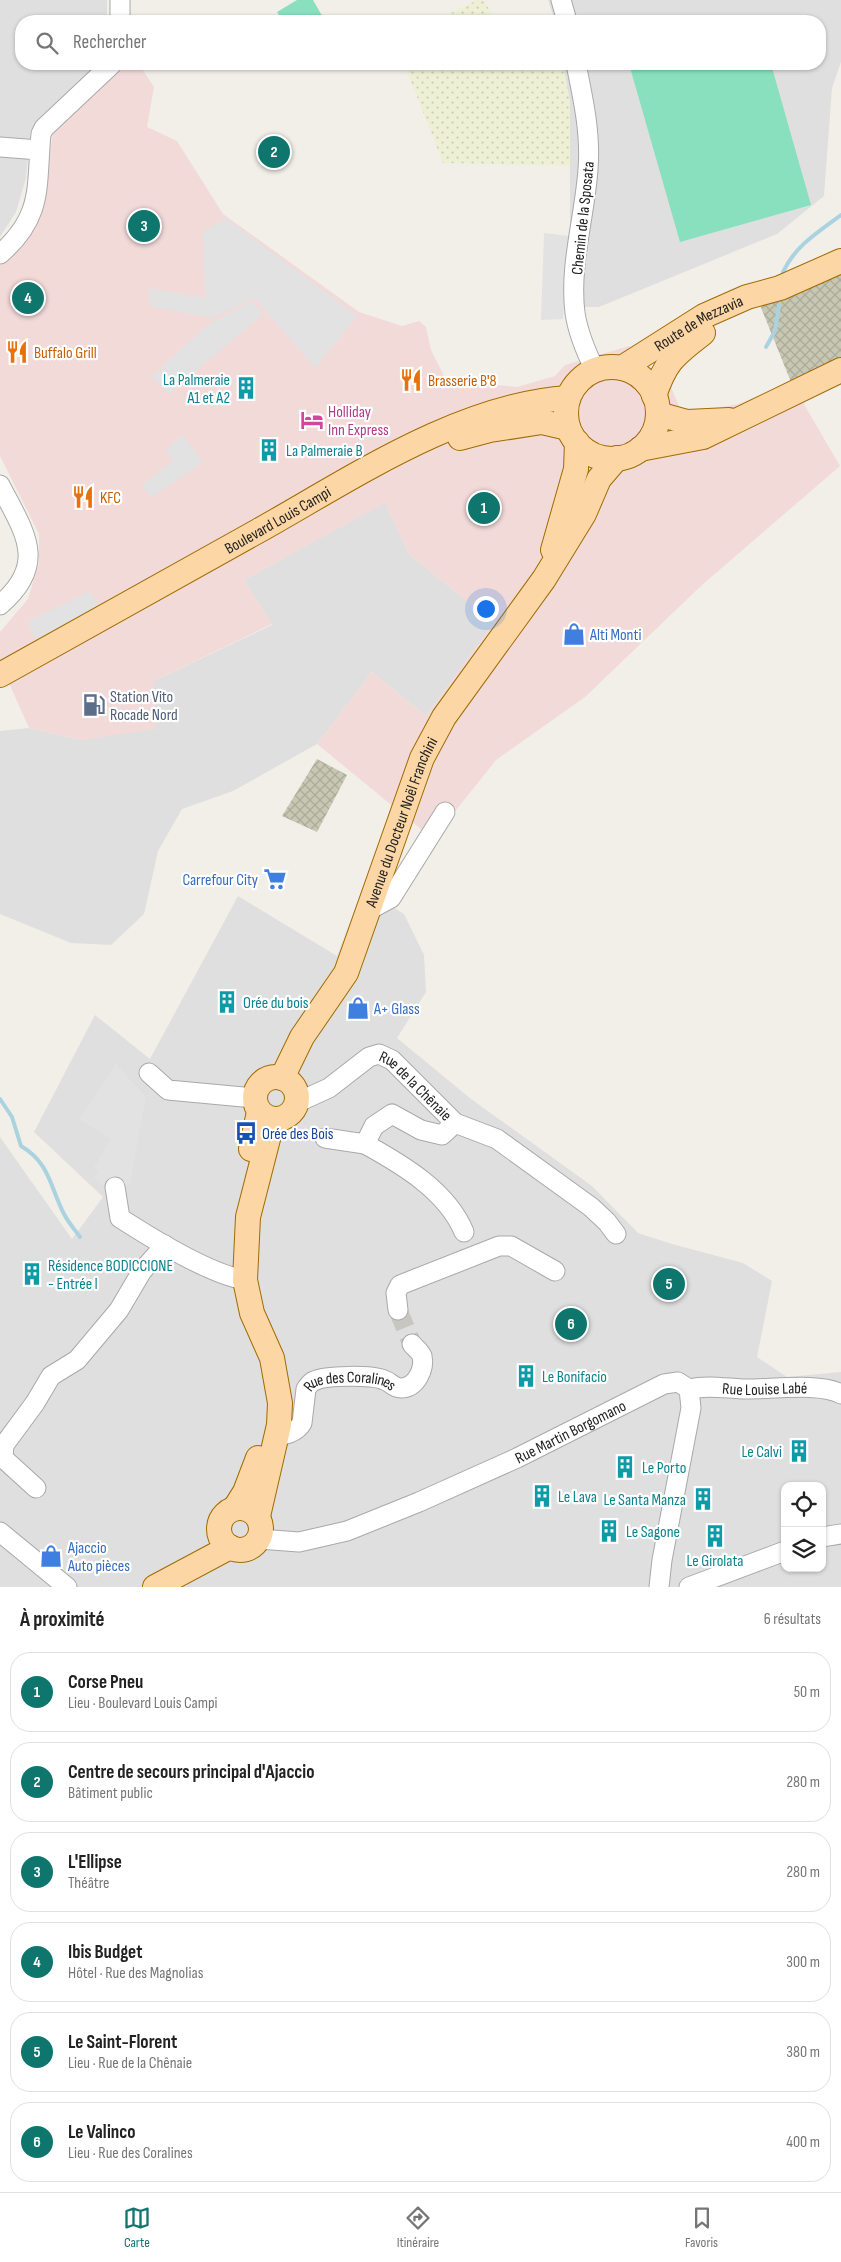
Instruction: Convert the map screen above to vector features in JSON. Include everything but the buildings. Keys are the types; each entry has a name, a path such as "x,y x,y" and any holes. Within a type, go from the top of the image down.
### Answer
{"main road":[{"name":"Route de Mezzavia","path":"656,405 662,372 672,358 716,324 780,288 841,262"},
{"name":"Route de Mezzavia","path":"622,368 704,316 747,296 780,288"},
{"path":"640,449 649,439 655,427 656,405 642,378 622,368 608,367 595,370 583,377 574,386 568,398 566,408 572,435 594,455 617,458 640,449 703,437 841,370"},
{"name":"Boulevard Louis Campi","path":"0,675 377,464 445,430 486,414 539,400 568,398"},
{"path":"656,405 687,422 738,420"},
{"name":"Boulevard Louis Campi","path":"0,690 151,608 329,506 456,439 490,430 542,422 572,435"},
{"name":"Avenue du Docteur Noël Franchini","path":"544,579 576,469 572,435"},
{"name":"Avenue du Docteur Noël Franchini","path":"282,1078 302,1037 346,973 369,910 395,828 422,758 444,717 544,579 584,514 599,479 617,458"},
{"path":"240,1279 252,1313 272,1358 280,1403 276,1436 258,1528 249,1548 243,1550 230,1547 221,1536 220,1523 224,1516 235,1508 245,1492 257,1462 268,1406 262,1367 242,1312 240,1279 248,1217 269,1135 258,1086 268,1078 287,1080 295,1090 296,1103 290,1114 264,1110"},
{"path":"235,1508 248,1509 258,1528"},
{"path":"155,1587 230,1547"}],"street":[{"path":"120,0 120,15"},
{"path":"561,0 565,15"},
{"path":"0,254 22,232 32,213 39,181 41,134 44,128 106,70"},
{"name":"Chemin de la Sposata","path":"577,70 586,109 589,168 575,272 575,312 584,346 595,370"},
{"path":"0,147 40,150"},
{"path":"0,485 28,545 28,566 22,580 0,605"},
{"path":"369,910 391,898 446,812"},
{"name":"Rue de la Chênaie","path":"296,1103 329,1088 369,1058 379,1054 392,1060 456,1123 497,1139 591,1208 607,1222 616,1234"},
{"path":"149,1073 168,1090 264,1110"},
{"name":"Rue de la Chênaie","path":"365,1144 374,1126 392,1114 421,1130 442,1135 456,1123"},
{"path":"325,1138 365,1144 406,1167 458,1217 464,1232"},
{"path":"115,1187 120,1218 165,1245 240,1279"},
{"path":"36,1488 3,1458 4,1445 35,1403 51,1376 76,1360 119,1310 142,1271 165,1245"},
{"path":"398,1310 396,1293 400,1285 499,1246 511,1246 555,1271"},
{"name":"Rue des Coralines","path":"276,1436 287,1435 300,1428 306,1389 314,1381 368,1377 385,1380 393,1386 403,1388 410,1385 420,1376 423,1365 421,1354 412,1344"},
{"name":"Rue Martin Borgomano","path":"258,1528 299,1542 347,1531 419,1502 517,1458 664,1384 678,1382 689,1389"},
{"name":"Rue Louise Labé","path":"689,1389 705,1386 743,1389 817,1388 835,1390 841,1394"},
{"path":"659,1587 662,1560 691,1408 689,1389"},
{"path":"0,1532 67,1587"},
{"path":"826,1536 841,1534"},
{"path":"689,1587 781,1552"}],"shaded area":[{"path":"0,0 107,0 107,15 15,15 15,70 96,70 31,130 26,178 16,212 0,237"},
{"path":"477,0 484,0 492,15 447,15"},
{"path":"548,0 841,0 841,62 832,88 824,196 777,234 599,307 565,307 570,229 570,103 564,70 826,70 826,15 553,15"},
{"path":"118,70 143,70 154,87 147,127 177,141 223,214 359,312 402,326 419,321 426,327 431,350 446,380 517,387 555,376 565,365 629,346 671,387 680,408 695,412 738,404 791,382 840,466 702,585 585,697 496,760 433,839 317,744 372,672 426,716 494,623 409,554 385,503 244,580 272,624 154,681 156,729 82,740 29,728 0,663 0,632 28,599 39,563 39,534 0,456 0,265 19,248 41,210 54,126"},
{"path":"406,70 564,70 570,103 570,166 443,163"},
{"path":"226,218 357,316 315,368 255,298 211,318 149,306 149,288 205,298 203,231"},
{"path":"544,233 569,236 563,319 541,320"},
{"path":"841,270 841,357 791,382 760,305"},
{"path":"252,301 263,314 169,394 151,377 210,323"},
{"path":"183,435 203,462 151,498 142,485 173,461 166,450"},
{"path":"385,502 409,554 494,623 426,716 372,672 317,744 233,791 182,809 158,851 144,914 111,945 71,943 0,914 0,731 29,728 82,740 154,681 272,625 244,580"},
{"path":"90,591 102,613 38,645 27,622"},
{"path":"317,759 347,775 317,832 282,816"},
{"path":"363,888 404,914 424,955 426,992 397,1038 471,1099 592,1186 638,1233 743,1263 772,1281 757,1357 787,1377 841,1372 841,1587 0,1587 0,1137 72,1239 103,1197 34,1132 95,1015 150,1059 238,896 337,956"},
{"path":"116,1064 146,1097 130,1185 106,1188 93,1178 98,1171 94,1167 111,1139 79,1119"}],"green space":[{"path":"297,0 313,0 322,15 279,15 277,12"},
{"path":"631,70 773,70 811,205 680,242"}],"waterway":[{"path":"783,272 801,247 841,215"},
{"path":"766,347 775,331 779,305"},
{"path":"0,1099 12,1117 21,1146 31,1153 44,1168 64,1214 80,1237"}],"tunnel":[{"path":"398,1310 412,1344"}],"place":[{"name":"Centre de secours principal d'Ajaccio","path":"274,152"},
{"name":"L'Ellipse","path":"144,226"},
{"name":"Ibis Budget","path":"28,298"},
{"name":"Buffalo Grill","path":"17,352"},
{"name":"Brasserie B'8","path":"411,380"},
{"name":"La Palmeraie A1 et A2","path":"246,388"},
{"name":"Holliday Inn Express","path":"312,420"},
{"name":"La Palmeraie B","path":"269,450"},
{"name":"KFC","path":"83,497"},
{"name":"Corse Pneu","path":"484,508"},
{"name":"Alti Monti","path":"574,634"},
{"name":"Station Vito Rocade Nord","path":"94,705"},
{"name":"Carrefour City","path":"275,879"},
{"name":"Orée du bois","path":"227,1002"},
{"name":"A+ Glass","path":"358,1008"},
{"name":"Orée des Bois","path":"246,1133"},
{"name":"Résidence BODICCIONE - Entrée I","path":"32,1274"},
{"name":"Le Saint-Florent","path":"669,1284"},
{"name":"Le Valinco","path":"571,1324"},
{"name":"Le Bonifacio","path":"526,1376"},
{"name":"Le Calvi","path":"799,1451"},
{"name":"Le Porto","path":"625,1467"},
{"name":"Le Lava","path":"542,1496"},
{"name":"Le Santa Manza","path":"703,1499"},
{"name":"Le Sagone","path":"609,1531"},
{"name":"Le Girolata","path":"715,1536"},
{"name":"Ajaccio Auto pièces","path":"51,1556"}]}
